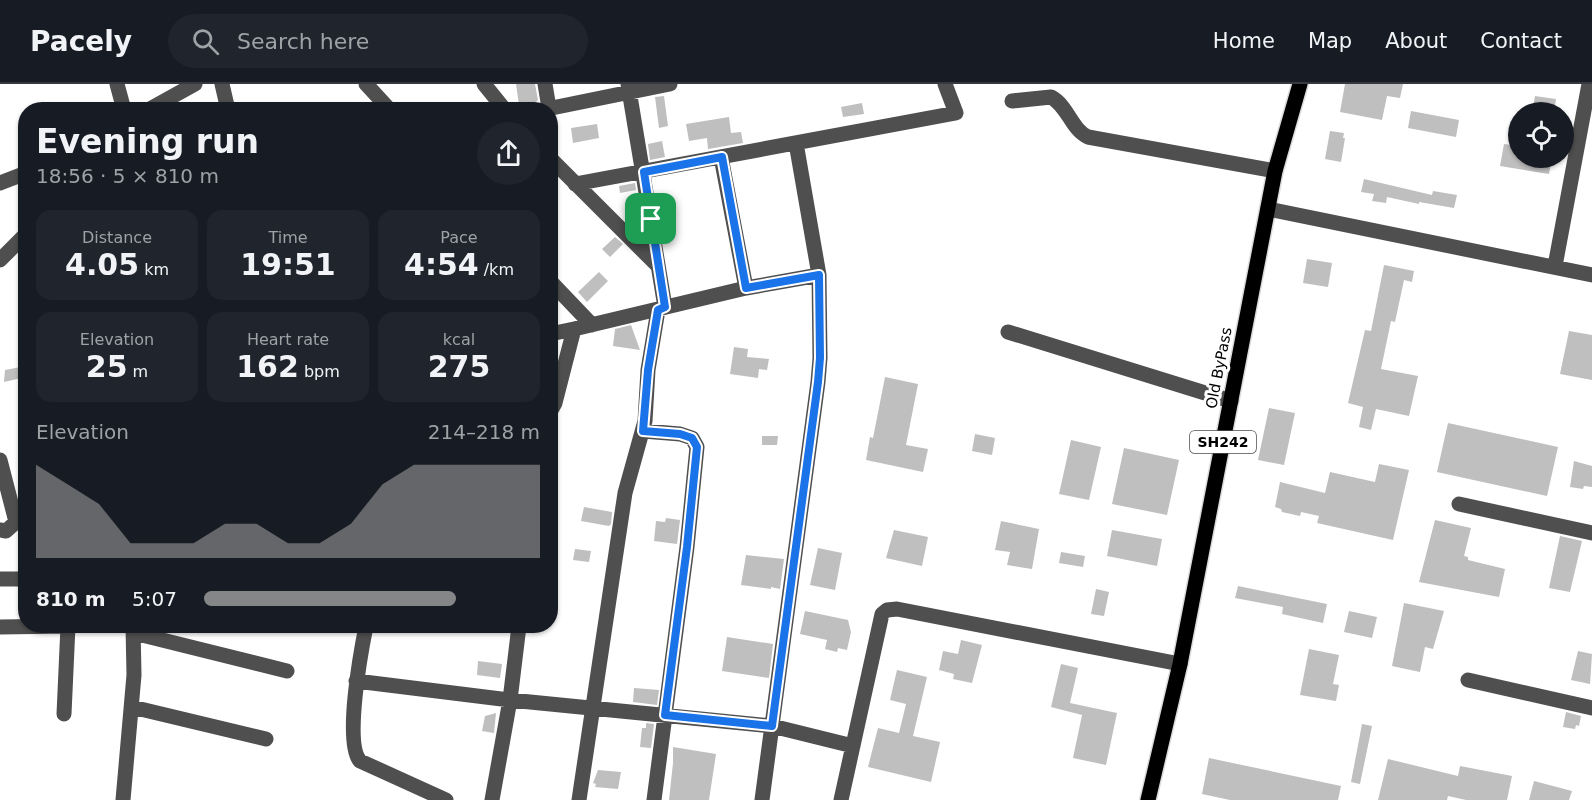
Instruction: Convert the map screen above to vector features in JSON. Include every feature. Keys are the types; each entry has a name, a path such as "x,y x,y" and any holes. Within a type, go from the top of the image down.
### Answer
{"main road":[{"name":"Old ByPass","path":"1148,800 1180,664 1275,171 1300,84"}],"street":[{"path":"117,84 122,102"},
{"path":"162,102 195,84"},
{"path":"222,84 226,102"},
{"path":"366,84 383,102"},
{"path":"483,84 498,102"},
{"path":"545,84 545,102"},
{"path":"558,106 629,87 670,84"},
{"path":"575,184 956,112 945,84"},
{"path":"1555,266 1589,84"},
{"path":"579,800 625,493 643,431 648,370 661,308 658,266 629,87"},
{"path":"1012,101 1051,97 1059,103 1077,129 1088,137 1275,171"},
{"path":"762,800 820,358 819,275 796,143"},
{"path":"722,157 746,288"},
{"path":"558,166 658,266"},
{"path":"0,183 18,176"},
{"path":"1268,209 1592,275"},
{"path":"0,260 18,242"},
{"path":"558,332 746,288 819,275"},
{"path":"558,289 592,325"},
{"path":"558,371 574,329"},
{"path":"1008,332 1231,401"},
{"path":"643,431 680,434 692,438 697,447 687,547 654,800"},
{"path":"0,460 16,522 6,531 0,530"},
{"path":"1459,504 1592,533"},
{"path":"0,579 18,579"},
{"path":"841,800 882,614 892,609 1180,664"},
{"path":"0,627 18,627"},
{"path":"64,714 68,633"},
{"path":"123,800 135,664 133,633"},
{"path":"148,633 287,671"},
{"path":"365,633 356,681 353,745 356,757 360,761 446,800"},
{"path":"492,800 510,700 518,633"},
{"path":"1468,680 1592,708"},
{"path":"356,681 510,700 772,726 853,746"},
{"path":"132,707 266,739"}],"building":[{"path":"516,84 535,84 538,100 519,102"},
{"path":"1345,84 1403,84 1400,98 1387,96 1382,120 1340,112"},
{"path":"664,96 668,126 659,128 655,97"},
{"path":"1535,96 1556,99 1556,102 1534,102"},
{"path":"862,103 864,114 843,117 841,107"},
{"path":"1411,111 1459,120 1456,137 1408,128"},
{"path":"729,117 731,133 741,132 743,143 708,149 707,138 689,141 686,124"},
{"path":"597,124 599,138 573,143 571,128"},
{"path":"1330,131 1344,133 1341,162 1325,159"},
{"path":"662,141 665,157 650,160 648,144"},
{"path":"1504,144 1508,145 1508,167 1500,166"},
{"path":"1512,168 1550,168 1549,174"},
{"path":"1364,179 1432,195 1433,191 1457,195 1454,208 1387,197 1386,203 1372,201 1374,194 1361,192"},
{"path":"635,183 636,190 620,193 619,186"},
{"path":"615,237 623,244 610,257 602,249"},
{"path":"1307,259 1332,263 1328,287 1303,283"},
{"path":"1384,265 1414,271 1412,282 1404,280 1395,322 1391,321 1381,369 1418,376 1409,416 1376,409 1371,430 1359,427 1363,407 1348,403 1365,330 1371,331"},
{"path":"599,272 608,281 587,302 578,292"},
{"path":"631,325 640,350 613,346 615,329"},
{"path":"1569,331 1592,335 1592,380 1560,374"},
{"path":"734,347 748,349 747,357 769,359 767,370 759,369 758,378 730,374"},
{"path":"18,368 18,379 4,382 5,370"},
{"path":"885,377 918,384 906,445 928,449 923,472 866,460 870,437 873,438"},
{"path":"1269,408 1295,413 1284,465 1258,460"},
{"path":"1448,423 1558,447 1547,496 1437,472"},
{"path":"975,434 995,438 992,455 972,451"},
{"path":"762,436 778,436 777,445 762,445"},
{"path":"1071,440 1101,447 1089,500 1059,494"},
{"path":"1124,448 1179,460 1167,515 1112,504"},
{"path":"1574,461 1592,466 1592,487 1584,486 1583,489 1570,487"},
{"path":"1379,464 1409,470 1393,540 1317,523 1319,516 1301,512 1300,516 1282,512 1281,509 1275,507 1280,482 1325,493 1330,472 1375,482"},
{"path":"584,507 612,512 611,524 609,526 581,521"},
{"path":"666,518 680,520 677,544 654,541 656,521 665,522"},
{"path":"1435,520 1471,528 1464,556 1468,557 1468,560 1505,569 1499,597 1419,582"},
{"path":"1001,521 1039,529 1032,569 1007,565 1010,552 995,550"},
{"path":"894,530 928,537 922,566 886,558"},
{"path":"1112,530 1162,539 1157,566 1107,556"},
{"path":"1560,536 1582,541 1570,592 1549,588"},
{"path":"818,548 842,553 835,590 810,585"},
{"path":"575,549 591,551 589,562 573,560"},
{"path":"1061,552 1085,556 1083,567 1059,563"},
{"path":"746,555 784,559 780,589 741,585"},
{"path":"1238,586 1327,604 1323,623 1282,614 1283,607 1235,598"},
{"path":"1096,589 1109,592 1104,616 1091,614"},
{"path":"1404,603 1444,611 1433,649 1425,647 1420,672 1392,666"},
{"path":"805,611 848,620 851,632 847,650 838,648 837,652 825,649 827,640 800,634"},
{"path":"1349,611 1377,617 1372,638 1344,632"},
{"path":"727,637 773,644 769,678 722,671"},
{"path":"961,640 982,645 972,683 953,679 954,674 939,670 943,651 958,654"},
{"path":"1309,649 1339,655 1333,684 1339,685 1336,701 1300,695"},
{"path":"1578,651 1592,654 1590,684 1571,680"},
{"path":"478,661 502,664 500,678 477,675"},
{"path":"1061,664 1078,668 1070,703 1117,713 1106,765 1073,758 1082,715 1051,707"},
{"path":"897,670 927,677 913,736 940,742 931,782 868,767 878,728 899,733 906,704 890,700"},
{"path":"634,688 659,690 657,705 633,702"},
{"path":"1566,712 1581,716 1579,726 1576,725 1575,729 1563,727"},
{"path":"496,713 494,733 482,731 485,716"},
{"path":"646,723 654,724 651,748 640,747 642,728 646,728"},
{"path":"1362,724 1372,726 1360,784 1351,782"},
{"path":"673,747 716,754 709,800 669,800"},
{"path":"1209,758 1341,786 1338,800 1230,800 1202,794"},
{"path":"1388,759 1458,776 1460,766 1512,776 1507,800 1466,800 1448,796 1447,800 1378,800"},
{"path":"598,770 621,772 618,789 595,787 596,784 593,783"},
{"path":"1534,781 1572,791 1569,800 1529,800"}],"route":[{"path":"722,157 746,288 819,275 818,382 772,726 665,715 687,547 697,447 692,438 680,434 643,431 648,370 658,310 665,307 651,219 644,172 722,157"}]}
